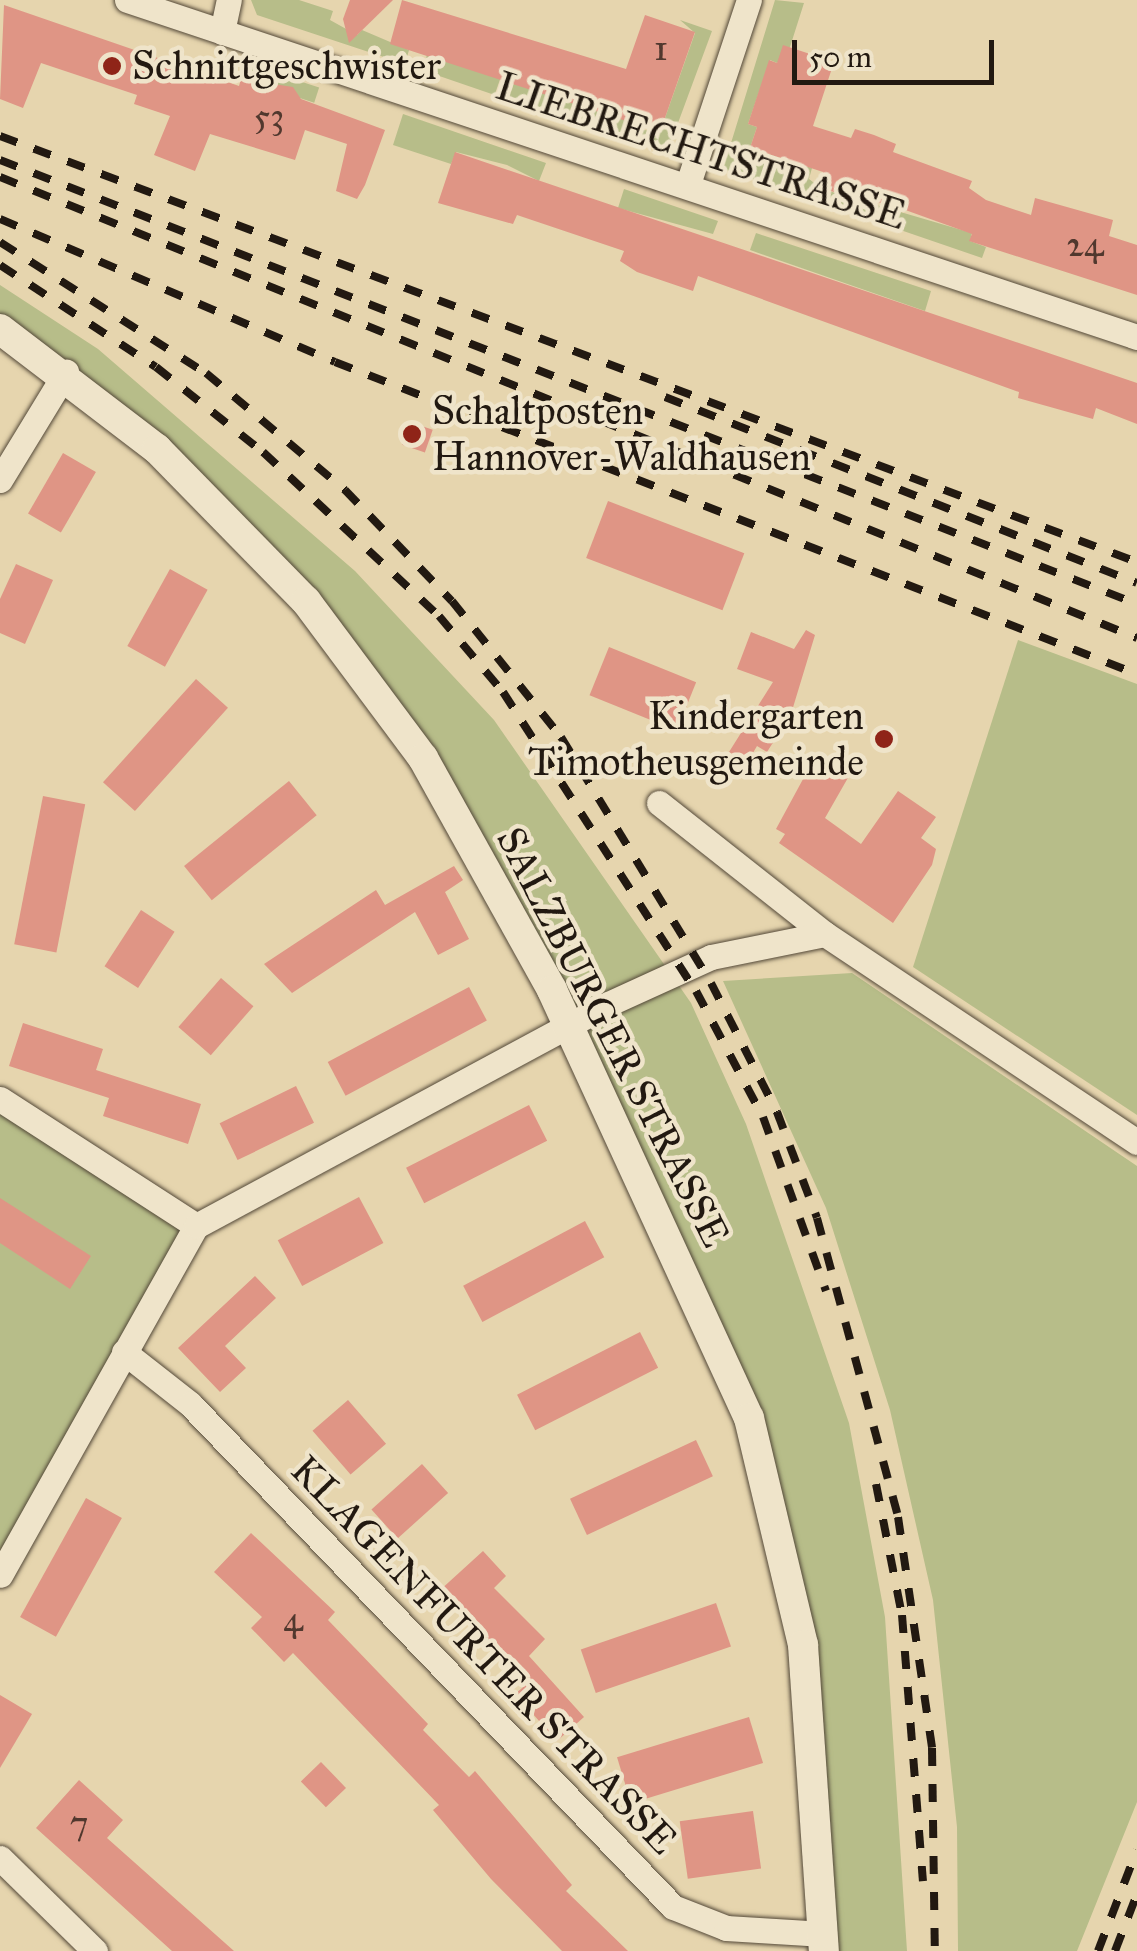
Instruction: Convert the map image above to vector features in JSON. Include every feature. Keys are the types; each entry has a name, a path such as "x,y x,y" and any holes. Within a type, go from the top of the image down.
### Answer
{"street":[{"name":"LIEBRECHTSTRASSE","path":"127,0 688,184 1137,337"},
{"path":"222,32 229,0"},
{"path":"688,184 749,0"},
{"name":"SALZBURGER STRASSE","path":"0,329 66,372 244,532 368,678 423,758 569,1024 749,1418 803,1644 824,1943"},
{"path":"0,480 66,372"},
{"path":"659,803 825,934 1137,1142"},
{"path":"0,1575 196,1226 569,1024 711,957 825,934"},
{"path":"0,1099 196,1226"},
{"name":"KLAGENFURTER STRASSE","path":"124,1352 190,1404 673,1907 726,1928 824,1943"},
{"path":"0,1858 95,1951"}],"green space":[{"path":"251,0 299,0 333,11 330,20 357,35 362,30 409,50 405,64 257,15"},
{"path":"775,0 804,3 790,47 777,63 770,60 748,124 757,127 750,148 812,168 809,179 822,189 972,233 970,241 986,247 982,258 723,169"},
{"path":"680,20 712,31 668,150 508,99 520,67 629,122 627,128 660,132 695,33"},
{"path":"428,52 501,77 495,95 422,70"},
{"path":"244,63 319,87 314,103 239,78"},
{"path":"403,114 546,163 539,181 507,165 456,152 451,164 393,145"},
{"path":"624,189 718,221 713,234 618,208"},
{"path":"756,233 931,291 925,311 750,250"},
{"path":"0,285 98,349 355,571 494,720 691,1003 746,1124 849,1423 885,1617 907,1951 824,1951 816,1766 749,1418 552,990 306,601 0,329"},
{"path":"1018,640 1137,684 1137,1115 913,967"},
{"path":"852,973 1137,1166 1137,1802 1077,1951 958,1951 957,1827 933,1600 890,1410 826,1208 723,981"},
{"path":"0,1099 196,1226 0,1575"}],"building":[{"path":"350,0 393,0 349,43 343,19"},
{"path":"402,0 626,69 645,15 695,32 660,132 390,44"},
{"path":"4,5 239,86 241,79 293,87 301,99 385,130 365,185 357,199 336,191 347,144 305,130 295,160 210,134 195,171 154,155 170,116 134,104 137,95 41,63 23,108 0,99"},
{"path":"783,45 834,62 813,126 851,138 855,129 874,135 896,144 893,152 972,181 969,188 986,200 1031,215 1035,198 1113,220 1109,236 1137,245 1137,295 969,241 972,234 897,207 822,189 823,172 750,148 757,127 748,124 769,60 777,63"},
{"path":"455,152 1137,383 1137,424 1096,408 1093,419 1018,398 1019,392 698,276 693,291 637,272 620,261 624,251 517,215 513,224 438,203"},
{"path":"410,422 433,430 425,453 402,445"},
{"path":"63,453 96,472 61,533 28,514"},
{"path":"608,501 744,553 722,610 586,558"},
{"path":"16,564 53,580 25,644 0,633 0,599"},
{"path":"170,569 208,590 165,667 127,646"},
{"path":"806,630 815,635 791,714 767,752 757,746 747,763 729,752 773,682 737,669 751,632 794,649"},
{"path":"609,647 696,682 677,730 590,695"},
{"path":"196,679 228,708 135,811 103,782"},
{"path":"815,757 849,776 825,818 861,844 898,791 936,817 921,838 936,849 932,865 893,923 779,843 785,834 776,829"},
{"path":"289,781 317,815 212,900 184,866"},
{"path":"43,796 85,804 56,952 14,944"},
{"path":"454,866 463,880 445,892 469,939 438,955 415,912 292,993 264,964 376,890 385,905"},
{"path":"141,910 175,932 138,988 105,966"},
{"path":"221,978 253,1006 211,1055 178,1027"},
{"path":"469,987 487,1021 346,1096 328,1062"},
{"path":"23,1023 103,1049 96,1070 201,1104 188,1144 103,1116 109,1098 9,1066"},
{"path":"296,1086 314,1123 238,1160 220,1123"},
{"path":"529,1105 547,1141 424,1203 406,1168"},
{"path":"359,1197 383,1243 302,1286 278,1240"},
{"path":"0,1198 91,1256 70,1289 0,1243"},
{"path":"585,1221 604,1257 482,1322 463,1286"},
{"path":"255,1276 276,1298 225,1346 246,1368 220,1392 178,1348"},
{"path":"640,1332 658,1368 535,1430 517,1395"},
{"path":"348,1400 386,1444 351,1475 313,1431"},
{"path":"696,1440 713,1476 587,1535 570,1499"},
{"path":"422,1464 448,1493 398,1538 371,1510"},
{"path":"86,1498 122,1518 56,1637 20,1617"},
{"path":"251,1533 335,1612 328,1620 428,1724 423,1730 469,1777 475,1771 572,1885 566,1891 628,1951 562,1951 491,1879 433,1810 439,1805 293,1653 284,1662 251,1628 262,1617 214,1572"},
{"path":"483,1551 506,1576 494,1588 545,1639 529,1656 584,1717 557,1741 515,1694 528,1683 438,1592"},
{"path":"716,1603 731,1646 596,1693 581,1650"},
{"path":"0,1695 32,1714 0,1768"},
{"path":"749,1717 763,1763 631,1803 617,1757"},
{"path":"321,1762 346,1788 326,1807 301,1781"},
{"path":"79,1780 123,1820 107,1838 234,1951 172,1951 36,1828"},
{"path":"753,1811 761,1868 688,1879 680,1821"}],"railway":[{"path":"0,136 1137,562"},
{"path":"0,160 1137,604"},
{"path":"0,177 1137,638"},
{"path":"0,219 335,362 1137,674"},
{"path":"0,242 206,373 345,490 452,601 561,737 711,983 777,1112 817,1218 898,1517 932,1748 935,1951"},
{"path":"0,265 156,367 263,452 439,616 503,692 696,991 763,1117 826,1291"},
{"path":"665,397 1137,583"},
{"path":"876,1484 902,1615 923,1881"},
{"path":"1098,1951 1137,1850"},
{"path":"1115,1951 1137,1894"}],"place":[{"name":"Schnittgeschwister","path":"112,66"},
{"name":"Schaltposten Hannover-Waldhausen","path":"412,434"},
{"name":"Kindergarten Timotheusgemeinde","path":"884,739"}]}
